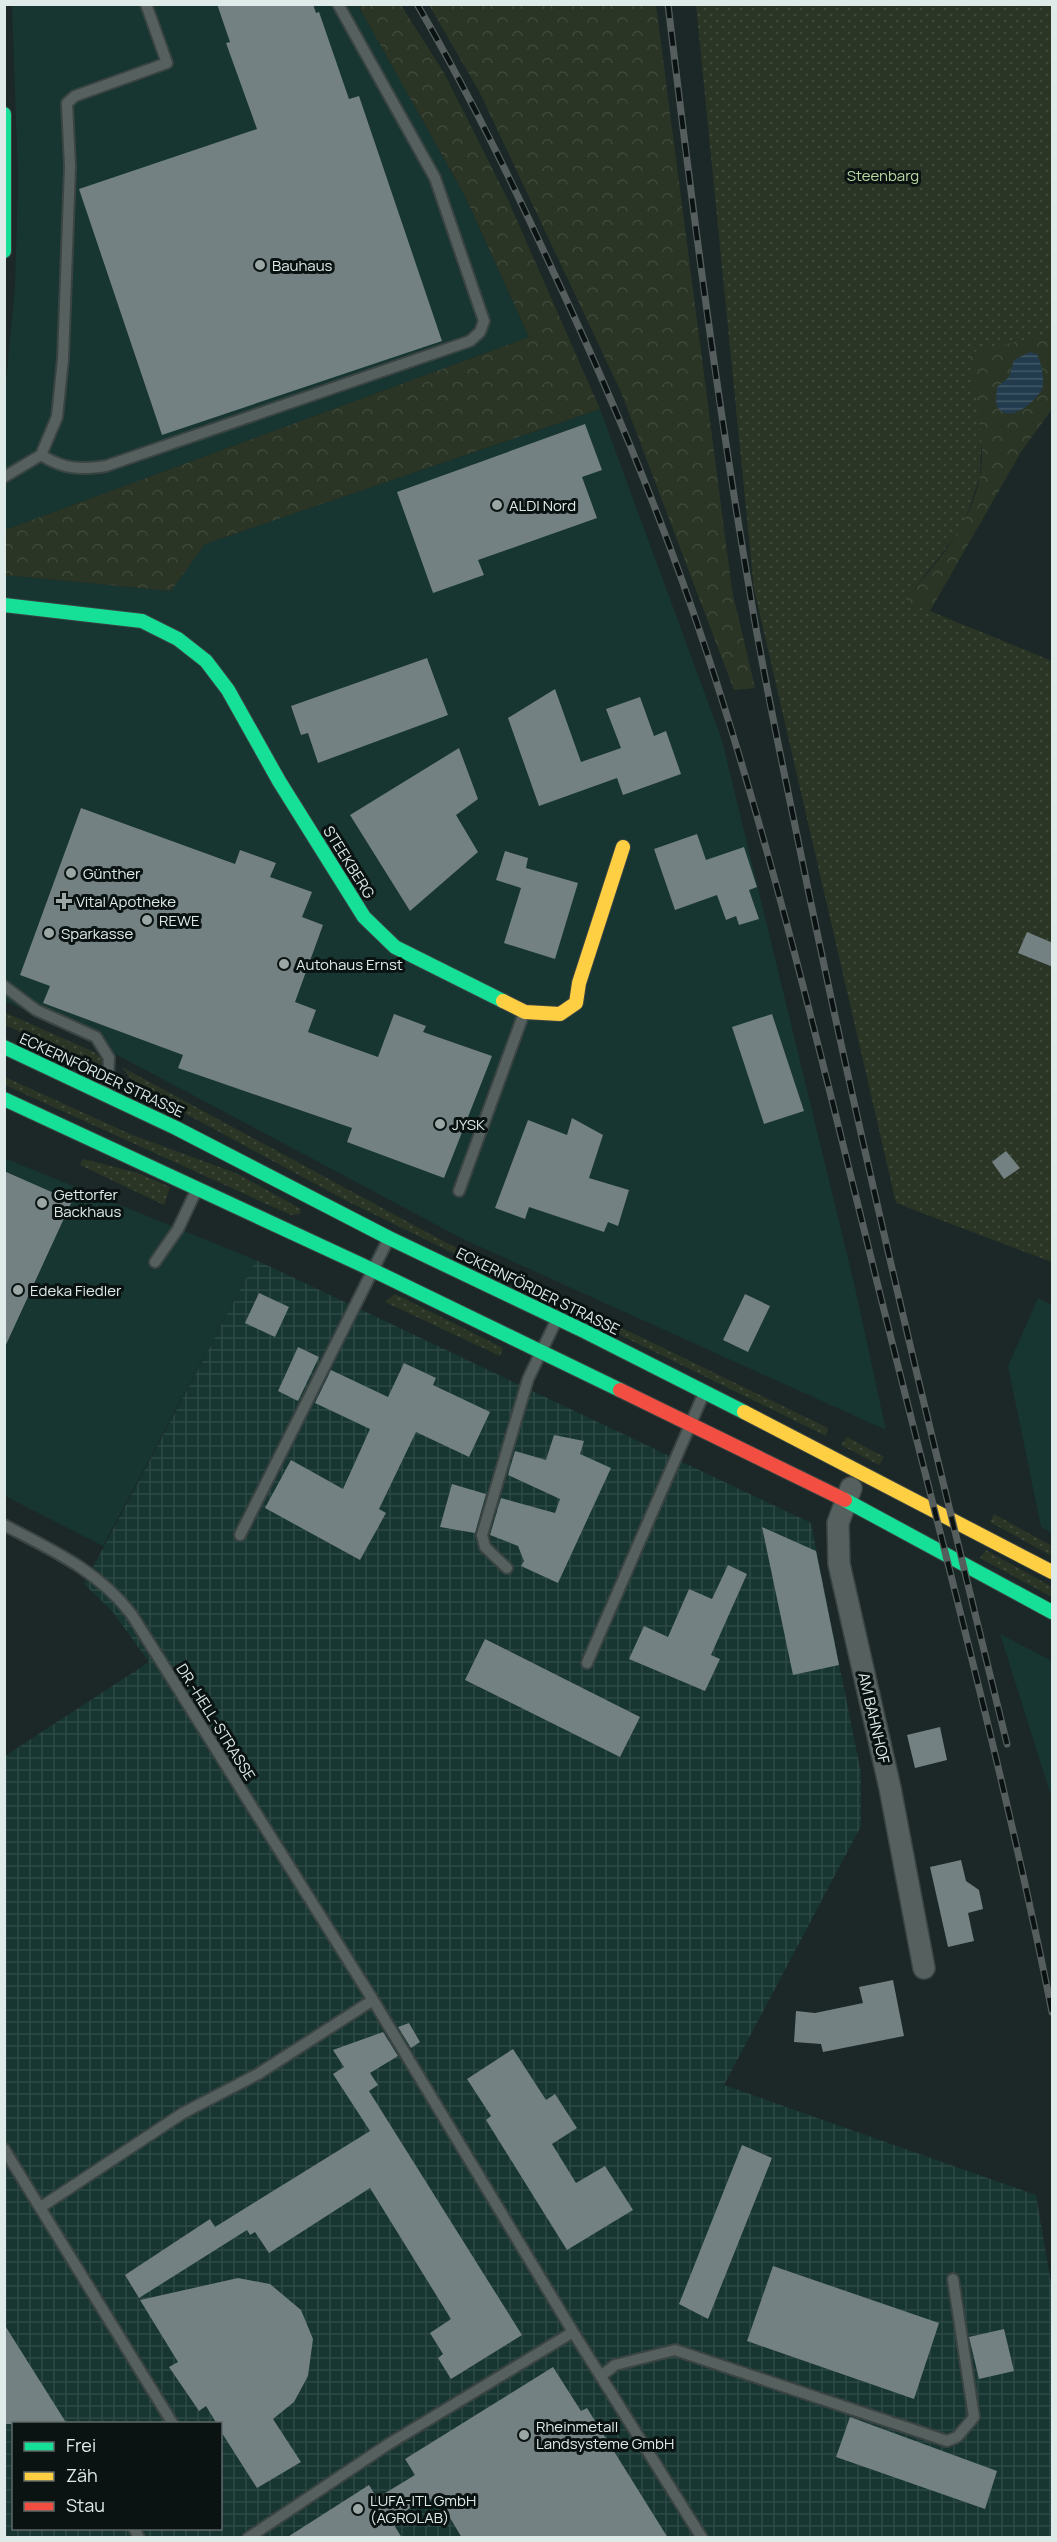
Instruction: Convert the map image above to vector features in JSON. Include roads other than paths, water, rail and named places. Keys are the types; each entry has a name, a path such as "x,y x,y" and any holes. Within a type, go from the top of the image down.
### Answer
{"main road":[{"path":"4,114 4,251"},
{"name":"STEEKBERG","path":"4,605 142,621 178,639 206,661 228,690 279,781 364,917 395,947 525,1012 560,1014 576,1003 579,983 623,847"},
{"name":"ECKERNFÖRDER STRASSE","path":"4,1047 107,1094 389,1238 705,1392 1053,1572"},
{"path":"4,1099 373,1270 845,1500 1053,1612"}],"street":[{"name":"AM BAHNHOF","path":"860,1471 845,1500 838,1523 839,1564 890,1788 924,1968"}],"lane":[{"path":"4,477 41,455 57,417 63,359 70,167 67,103 75,96 167,63 146,4"},
{"path":"41,455 54,464 81,470 105,466 470,341 480,332 484,321 435,178 338,4"},
{"path":"4,986 36,1010 96,1037 109,1058 107,1094"},
{"path":"459,1191 525,1012"},
{"path":"155,1262 178,1229 198,1188"},
{"path":"240,1535 389,1238"},
{"path":"507,1568 485,1547 482,1534 528,1379 557,1318"},
{"path":"587,1663 705,1392"},
{"name":"DR.-HELL-STRASSE","path":"4,1525 72,1560 121,1601 373,2000 573,2332 702,2538"},
{"path":"41,2207 183,2113 258,2074 373,2000"},
{"path":"4,2149 172,2422"},
{"path":"601,2376 615,2365 675,2350 947,2441 957,2437 974,2417 953,2279"},
{"path":"248,2538 387,2445 573,2332"}],"water":[{"path":"1030,352 1037,354 1040,362 1043,378 1041,391 1023,409 1010,414 1004,413 997,404 997,387 1009,377 1014,360"}],"railway":[{"path":"417,4 504,168 595,363 636,459 673,555 733,734 780,898 950,1572 1014,1836 1052,2012"},
{"path":"668,4 715,369 754,620 823,962 873,1186 1007,1744"}],"place":[{"name":"Bauhaus","path":"260,265"},
{"name":"ALDI Nord","path":"497,505"},
{"name":"Günther","path":"71,873"},
{"name":"Vital Apotheke","path":"64,901"},
{"name":"REWE","path":"147,920"},
{"name":"Sparkasse","path":"49,933"},
{"name":"Autohaus Ernst","path":"284,964"},
{"name":"JYSK","path":"440,1124"},
{"name":"Gettorfer Backhaus","path":"42,1203"},
{"name":"Edeka Fiedler","path":"18,1290"},
{"name":"Rheinmetall Landsysteme GmbH","path":"524,2435"},
{"name":"LUFA-ITL GmbH (AGROLAB)","path":"358,2509"}],"park label":[{"name":"Steenbarg","path":"883,175"}]}
